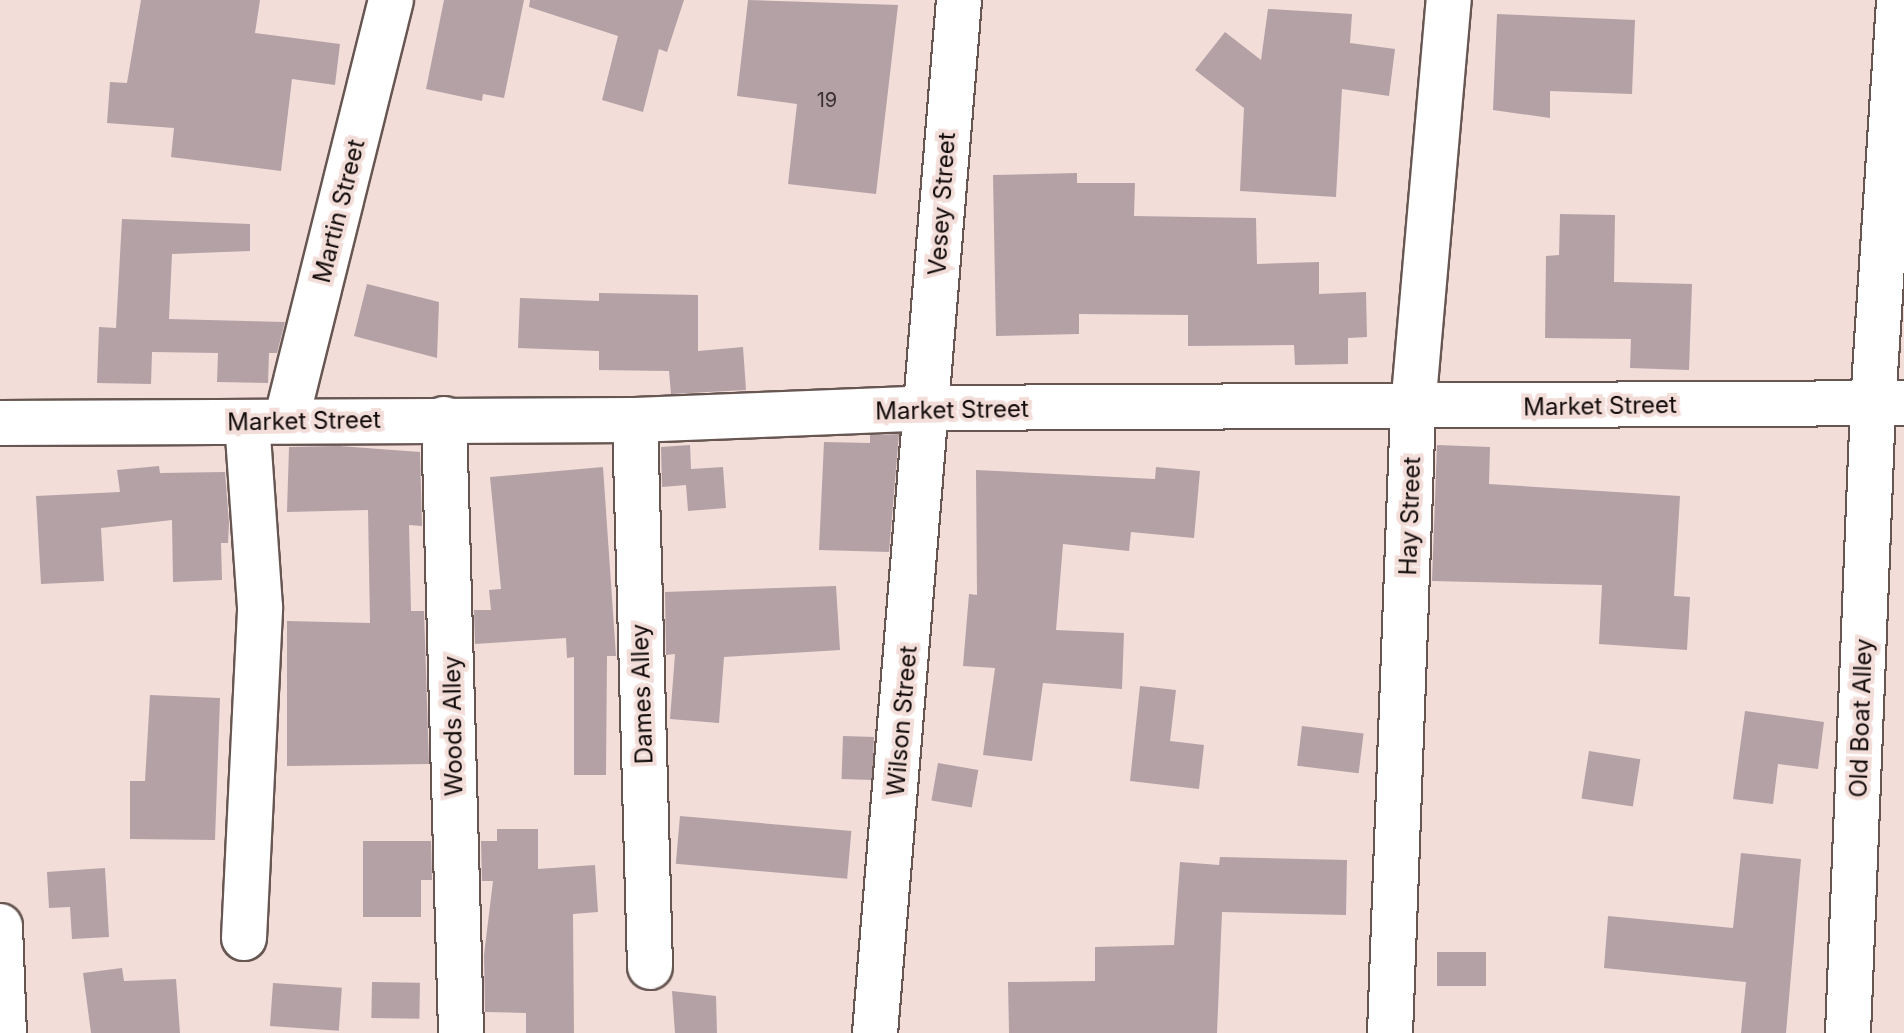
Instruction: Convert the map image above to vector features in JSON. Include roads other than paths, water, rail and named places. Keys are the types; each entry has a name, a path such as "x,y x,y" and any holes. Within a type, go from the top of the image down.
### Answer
{"street":[{"name":"Martin Street","path":"244,938 266,422 391,0"},
{"name":"Vesey Street","path":"928,408 959,0"},
{"name":"Hay Street","path":"1390,1033 1413,408 1449,0"},
{"name":"Old Boat Alley","path":"1848,1033 1888,403 1899,0"},
{"name":"Market Street","path":"0,423 635,420 928,408 1413,408 1888,403"},
{"name":"Wilson Street","path":"875,1033 928,408"},
{"name":"Woods Alley","path":"444,419 461,1033"},
{"name":"Dames Alley","path":"635,420 650,967"},
{"path":"0,926 4,1033"}]}
